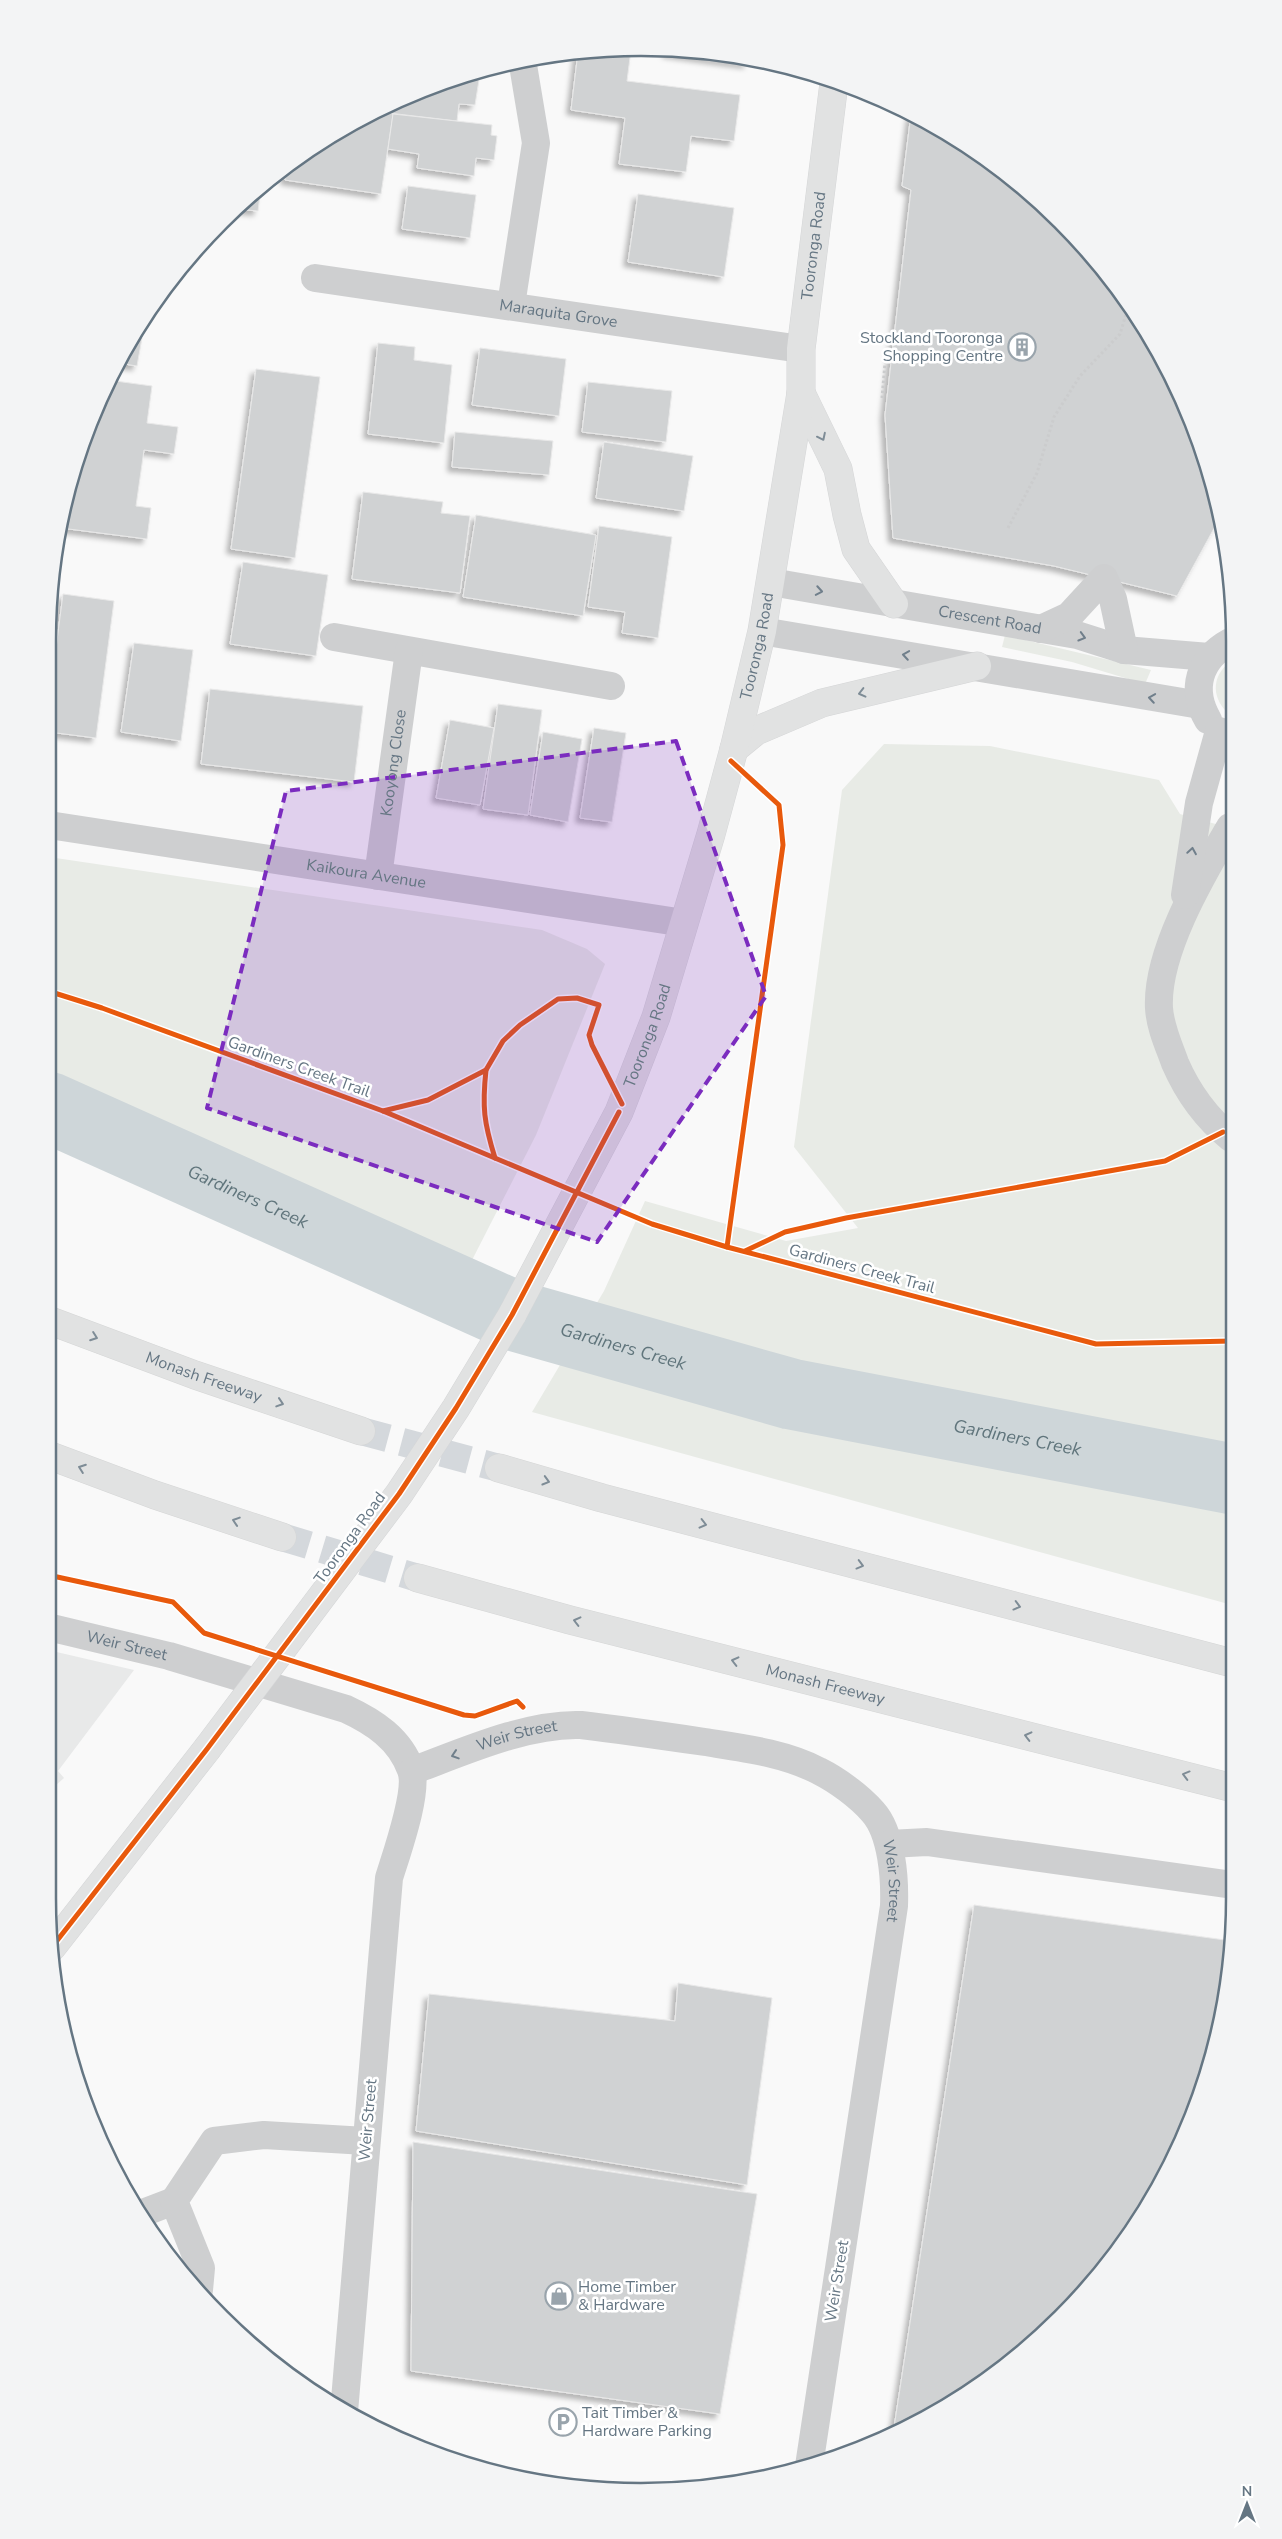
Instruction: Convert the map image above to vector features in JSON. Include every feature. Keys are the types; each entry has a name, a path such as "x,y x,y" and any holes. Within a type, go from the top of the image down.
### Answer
{"main road":[{"name":"Tooronga Road","path":"58,1939 207,1749 399,1494 456,1408 548,1251 619,1112 656,1018 734,749 762,631 801,393 801,349 833,89"},
{"path":"801,393 838,469 847,516 856,549 894,604"},
{"path":"734,749 756,731 822,703 977,666"},
{"name":"Monash Freeway","path":"56,1323 195,1375 361,1430"},
{"path":"56,1458 155,1495 282,1537"},
{"path":"499,1468 602,1498 1226,1661"},
{"name":"Monash Freeway","path":"418,1578 570,1620 1226,1786"}],"street":[{"path":"511,305 536,143 523,68"},
{"name":"Maraquita Grove","path":"315,278 511,305 801,349"},
{"path":"1041,629 1069,616 1104,578 1113,599 1124,650"},
{"name":"Crescent Road","path":"770,582 1077,635 1124,650 1219,649"},
{"path":"762,631 977,666 1072,685 1200,705"},
{"path":"334,637 611,686"},
{"path":"1182,916 1199,803 1225,733 1208,720 1200,705 1198,680 1219,649"},
{"name":"Kooyong Close","path":"378,876 408,651"},
{"name":"Kaikoura Avenue","path":"56,826 684,923"},
{"path":"1226,834 1182,916 1160,978 1159,1010 1166,1041 1193,1099 1217,1127 1226,1134"},
{"name":"Weir Street","path":"56,1629 169,1656 346,1709 372,1721 392,1740 412,1771 412,1796 389,1878 345,2401"},
{"name":"Weir Street","path":"412,1771 535,1729 557,1724 581,1725 736,1747 782,1757 819,1770 849,1791 874,1813 889,1844 895,1877 894,1906 810,2458"},
{"path":"889,1844 927,1842 1226,1884"},
{"path":"148,2211 174,2201 214,2141 264,2135 366,2141"},
{"path":"174,2201 201,2268 200,2282"}],"path":[{"path":"1008,528 1038,473 1054,417 1080,376 1120,334 1126,315"},
{"path":"882,398 886,363"}],"highlighted area":[{"path":"676,741 766,996 597,1242 207,1108 286,791"}],"shaded area":[{"path":"1005,635 1151,670 1145,684 1072,662 1002,647"},
{"path":"1226,666 1226,711 1217,696 1216,689 1216,681"},
{"path":"884,744 990,746 1159,780 1180,814 1226,827 1226,1603 532,1412 604,1291 645,1201 786,1241 858,1228 794,1147 842,790"},
{"path":"56,858 542,930 587,949 605,964 536,1135 468,1268 56,1080"},
{"path":"56,1652 134,1670 58,1771 64,1778 56,1785"}],"building":[{"path":"630,57 627,81 740,95 734,141 691,136 686,172 619,164 625,118 571,110 577,60"},
{"path":"479,80 475,105 459,104 457,121 390,113 453,87"},
{"path":"393,114 381,194 285,180 285,177 316,155 382,117"},
{"path":"393,114 492,125 491,135 497,136 494,160 476,158 474,176 417,168 419,154 388,149"},
{"name":"Stockland Tooronga Shopping Centre","path":"910,122 966,155 1027,201 1081,255 1127,316 1165,382 1181,417 1195,453 1215,527 1177,596 1054,566 893,538 885,415 911,190 902,186"},
{"path":"408,186 476,195 470,238 402,229"},
{"path":"638,194 734,208 724,277 628,262"},
{"path":"260,197 258,211 246,210"},
{"path":"142,338 142,338 137,366 127,364"},
{"path":"378,343 415,347 414,360 452,365 444,443 368,434"},
{"path":"480,348 566,359 559,416 472,405"},
{"path":"256,369 320,377 295,558 231,549"},
{"path":"117,381 152,386 147,423 178,427 174,454 144,450 136,506 151,508 147,539 67,529 87,453"},
{"path":"588,382 672,391 666,442 582,432"},
{"path":"455,432 553,441 549,475 452,467"},
{"path":"604,442 693,456 684,511 596,498"},
{"path":"363,492 443,502 441,513 470,516 460,593 352,579"},
{"path":"476,515 596,535 583,616 463,597"},
{"path":"599,526 672,537 658,638 622,633 625,612 588,607"},
{"path":"243,562 328,575 316,656 230,644"},
{"path":"63,594 114,601 96,738 56,733 56,648"},
{"path":"134,643 193,650 181,741 121,732"},
{"path":"210,689 363,706 354,782 201,764"},
{"path":"498,704 542,710 528,815 483,809"},
{"path":"450,720 494,728 480,805 436,798"},
{"path":"594,728 626,733 612,822 580,818"},
{"path":"543,732 582,739 568,822 530,815"},
{"path":"974,1905 1224,1940 1215,2012 1195,2086 1165,2157 1127,2223 1081,2284 1027,2338 966,2384 894,2425"},
{"path":"678,1983 772,1998 747,2185 416,2131 429,1994 675,2021"},
{"path":"413,2142 757,2194 720,2414 411,2371"}],"waterway":[{"name":"Gardiners Creek","path":"56,1111 512,1315 791,1394 1226,1478"}],"tunnel":[{"path":"361,1431 499,1468"},
{"path":"282,1537 418,1578"}],"cycle path":[{"path":"727,1247 783,845 779,805 731,761"},
{"name":"Gardiners Creek Trail","path":"56,994 102,1008 383,1111 652,1224 727,1247 1096,1344 1226,1341"},
{"path":"383,1111 428,1100 486,1070 503,1041 520,1025 558,999 577,998 599,1005 589,1035 592,1045 622,1104"},
{"path":"486,1070 485,1115 488,1135 495,1158"},
{"path":"58,1939 207,1749 399,1494 456,1408 512,1315 619,1112"},
{"name":"Gardiners Creek Trail","path":"745,1251 785,1232 846,1218 1165,1161 1223,1132"},
{"path":"56,1577 173,1602 204,1633 464,1715 475,1716 517,1701 523,1707"}],"place":[{"name":"Stockland Tooronga Shopping Centre","path":"1022,347"},
{"name":"Home Timber & Hardware","path":"559,2296"},
{"name":"Tait Timber & Hardware Parking","path":"563,2422"}]}
